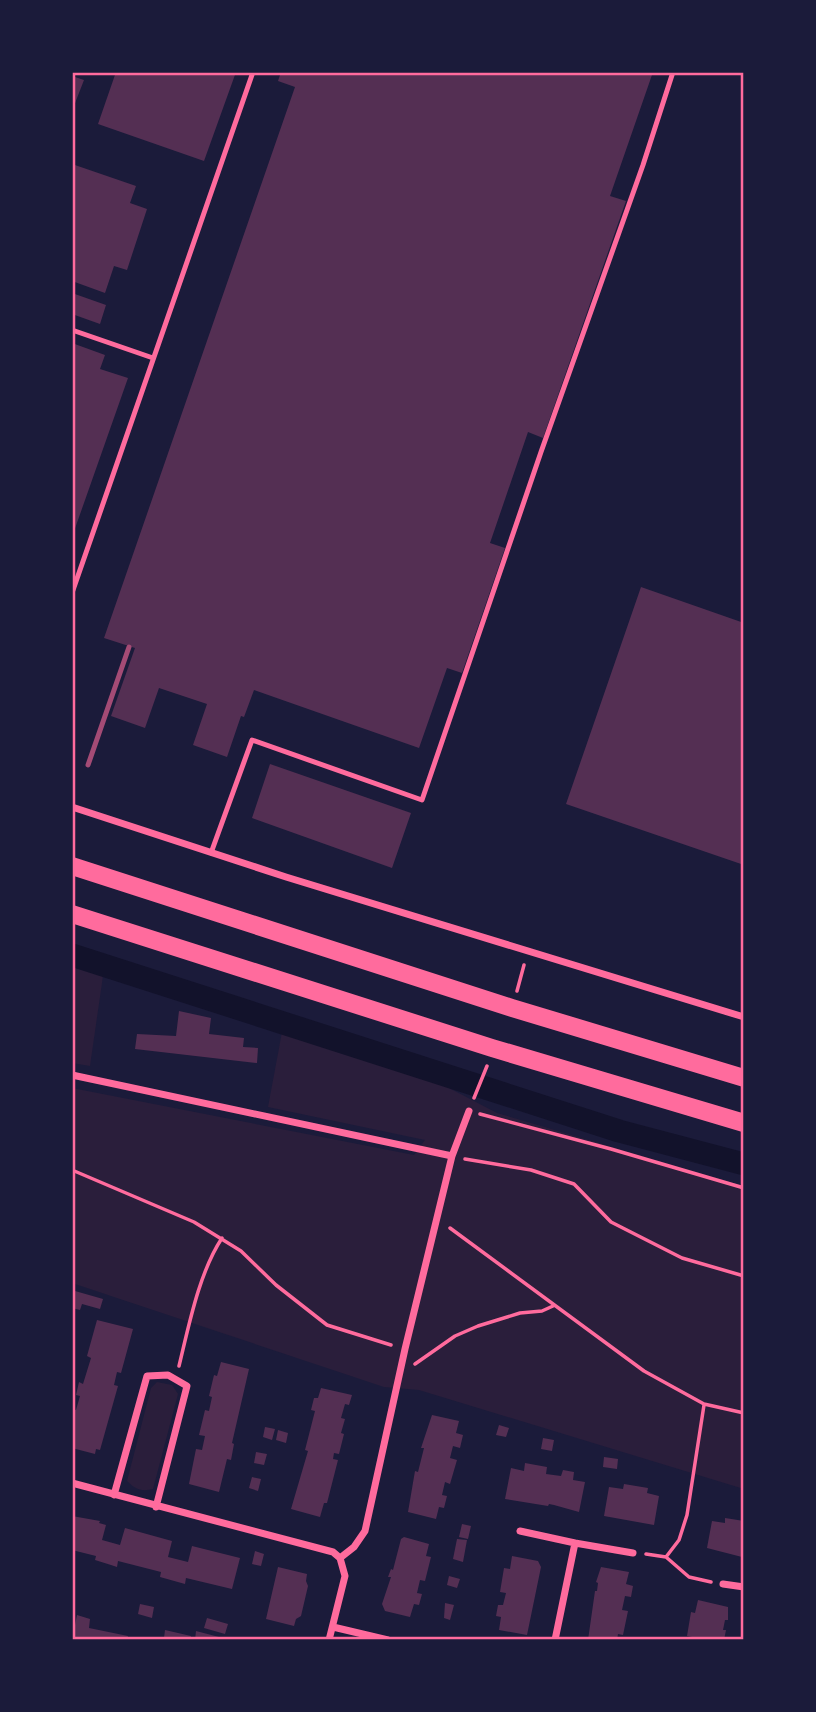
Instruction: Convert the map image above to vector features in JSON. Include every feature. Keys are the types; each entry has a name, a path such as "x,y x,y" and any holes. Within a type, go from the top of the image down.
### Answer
{"highway":[{"path":"72,866 512,1008 744,1078"},
{"path":"72,914 466,1040 744,1123"}],"street":[{"path":"72,807 211,853 744,1017"},
{"path":"72,1075 453,1156"},
{"path":"340,1558 355,1547 365,1531 405,1349 453,1156 469,1111"},
{"path":"114,1495 147,1376 156,1374 176,1378 187,1386 156,1507"},
{"path":"72,1483 156,1507 324,1548 340,1558 345,1576 329,1640"},
{"path":"520,1531 633,1553"},
{"path":"555,1640 575,1543"},
{"path":"723,1584 744,1587"},
{"path":"333,1627 388,1640"}],"lane":[{"path":"72,593 253,72"},
{"path":"211,853 252,740 422,800 673,72"},
{"path":"72,330 153,358"}],"path":[{"path":"518,987 528,951"},
{"path":"486,1072 469,1111 744,1188"},
{"path":"453,1156 531,1170 574,1184 611,1222 682,1258 744,1276"},
{"path":"72,1170 194,1222 222,1238 242,1251 276,1285 327,1325 405,1349"},
{"path":"438,1219 644,1371 704,1404 744,1413"},
{"path":"176,1378 189,1321 212,1253 222,1238"},
{"path":"402,1364 411,1366 455,1336 478,1326 553,1306"},
{"path":"666,1557 679,1540 687,1515 704,1404"},
{"path":"633,1553 666,1557 689,1577 723,1584"}],"shaded area":[{"path":"72,966 103,976 90,1066 72,1063"},
{"path":"282,1032 420,1073 497,1113 744,1186 744,1489 419,1390 384,1387 72,1283 72,1088 414,1155 425,1140 268,1107"},
{"path":"157,1382 172,1385 178,1394 153,1489 142,1490 127,1481 151,1388"}],"building":[{"path":"116,72 236,72 204,161 98,124"},
{"path":"281,72 653,72 610,196 626,201 543,438 528,432 490,543 505,548 462,673 447,668 419,748 254,690 244,717 241,716 227,757 193,745 207,704 159,688 145,728 111,716 135,648 104,638 295,87 278,81"},
{"path":"72,76 84,80 72,111"},
{"path":"72,164 136,186 130,203 147,209 127,270 114,266 105,293 72,281"},
{"path":"72,293 106,305 100,324 72,314"},
{"path":"72,343 105,355 100,369 128,378 72,537"},
{"path":"641,587 744,623 744,865 566,804"},
{"path":"270,764 411,813 392,868 252,818"},
{"path":"179,1011 211,1018 209,1034 244,1038 243,1047 258,1048 257,1063 135,1049 137,1034 176,1036"},
{"path":"75,1291 103,1299 100,1309 82,1304 80,1310 72,1308"},
{"path":"97,1320 133,1329 121,1373 117,1372 114,1385 118,1386 100,1450 96,1449 95,1454 72,1448 72,1409 76,1410 80,1396 76,1395 79,1382 83,1384 91,1358 87,1356"},
{"path":"221,1362 249,1369 232,1443 231,1460 227,1459 219,1492 189,1484 196,1449 202,1450 205,1436 199,1435 205,1410 209,1411 214,1375 217,1376"},
{"path":"321,1388 352,1395 349,1405 345,1404 341,1418 345,1419 341,1433 344,1434 339,1454 334,1453 333,1459 338,1460 327,1503 324,1503 320,1517 291,1509 308,1451 305,1450 315,1411 311,1410 314,1398 318,1398"},
{"path":"432,1415 459,1421 456,1433 463,1435 460,1448 453,1446 450,1458 457,1460 450,1484 445,1482 442,1495 447,1496 444,1508 439,1507 436,1519 408,1512 415,1471 418,1472 424,1448 421,1448"},
{"path":"499,1425 509,1428 506,1437 496,1435"},
{"path":"265,1427 275,1429 272,1440 263,1437"},
{"path":"278,1430 288,1433 286,1443 276,1440"},
{"path":"543,1438 554,1440 552,1451 541,1449"},
{"path":"256,1452 267,1454 264,1465 254,1463"},
{"path":"604,1457 618,1459 617,1469 603,1467"},
{"path":"525,1463 547,1467 546,1474 561,1476 563,1470 574,1472 573,1480 585,1482 579,1512 549,1504 548,1506 505,1499 511,1468 524,1471"},
{"path":"252,1477 261,1479 258,1491 249,1488"},
{"path":"624,1484 648,1488 647,1493 659,1496 654,1525 604,1516 609,1487 623,1489"},
{"path":"72,1516 100,1521 99,1523 106,1525 102,1540 120,1545 125,1528 172,1541 168,1557 188,1562 192,1546 240,1558 232,1589 186,1578 185,1584 160,1577 161,1572 118,1561 117,1567 95,1560 96,1556 72,1550"},
{"path":"725,1518 744,1521 742,1557 707,1548 712,1521 725,1523"},
{"path":"462,1524 471,1526 468,1539 459,1537"},
{"path":"404,1537 429,1544 426,1556 431,1557 425,1581 420,1580 417,1593 422,1594 419,1605 414,1604 410,1617 385,1611 382,1604 391,1577 388,1577"},
{"path":"457,1539 467,1540 463,1562 453,1559"},
{"path":"255,1551 264,1554 261,1566 252,1564"},
{"path":"512,1556 538,1561 541,1567 527,1635 499,1630 501,1617 496,1616 498,1605 503,1605 506,1593 500,1592 504,1568 510,1569"},
{"path":"278,1567 307,1574 308,1586 301,1616 296,1619 294,1626 266,1619"},
{"path":"601,1567 629,1572 626,1584 633,1586 631,1597 625,1596 622,1610 628,1611 623,1635 618,1634 617,1640 588,1640 597,1591 596,1582"},
{"path":"449,1576 460,1579 457,1588 447,1585"},
{"path":"698,1600 728,1607 728,1620 725,1620 723,1630 726,1630 724,1640 692,1640 692,1637 687,1636 691,1612 695,1613"},
{"path":"445,1603 454,1605 450,1620 444,1618"},
{"path":"140,1604 154,1607 152,1618 138,1614"},
{"path":"77,1615 90,1619 89,1628 128,1636 127,1640 72,1640"},
{"path":"207,1618 228,1624 225,1634 204,1628"},
{"path":"165,1630 191,1636 190,1640 158,1640 159,1637 164,1638"},
{"path":"196,1631 219,1637 218,1640 195,1640"}],"waterway":[{"path":"72,955 619,1131 744,1164"}],"railway":[{"path":"88,765 129,647"}]}
